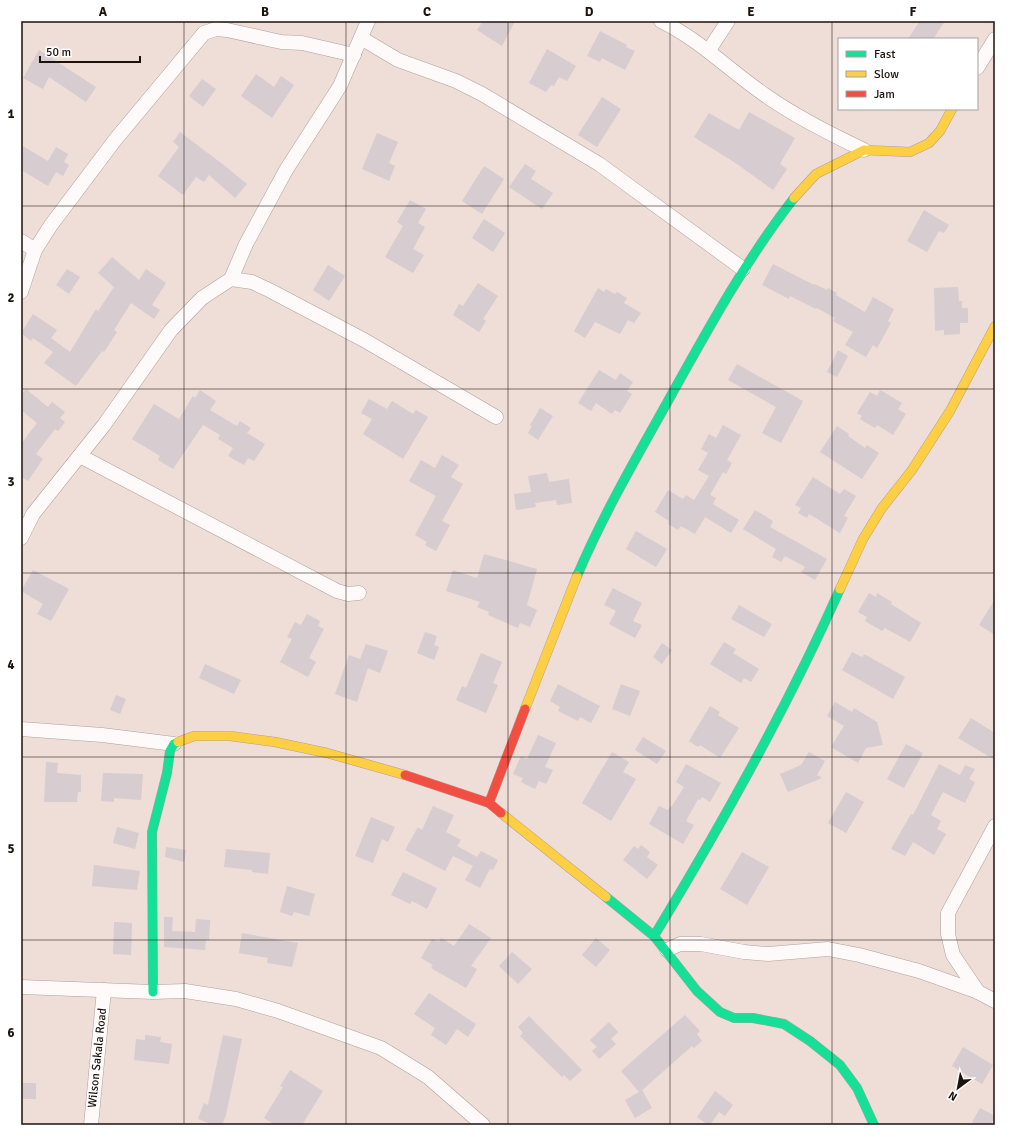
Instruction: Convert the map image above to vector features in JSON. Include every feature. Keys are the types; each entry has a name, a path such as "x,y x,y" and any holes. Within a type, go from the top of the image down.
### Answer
{"street":[{"path":"21,538 34,514 104,425 171,330 202,298 231,279 246,244 286,170 340,86 368,21"},
{"path":"661,21 709,50 759,91 795,115 864,150 910,152 929,143 940,131 951,110"},
{"path":"709,50 728,21"},
{"path":"21,292 35,250 51,225 115,140 204,33 216,29 227,30 281,42 302,43 354,55"},
{"path":"361,38 398,60 456,81 482,94 599,164 743,269"},
{"path":"978,66 995,39"},
{"path":"489,802 562,611 584,560 613,500 695,352 743,269 800,190 816,174 864,150"},
{"path":"21,241 35,250"},
{"path":"231,279 252,282 269,290 364,340 496,417"},
{"path":"654,936 698,862 812,652 863,539 882,508 912,470 950,411 995,326"},
{"path":"80,456 337,591 348,594 359,593"},
{"path":"21,729 102,735 174,744"},
{"path":"153,992 152,832 167,772 169,755 174,744 185,737 218,735 295,745 417,777 489,802 654,936 667,950 697,990 720,1012 734,1018 753,1018 784,1024 840,1065 857,1088 874,1125"},
{"path":"978,992 953,955 948,934 948,913 995,826"},
{"path":"667,950 680,944 701,944 768,954 828,949 859,955 919,971 978,992 995,1001"},
{"path":"21,987 153,992 185,991 236,999 278,1010 381,1048 428,1077 483,1125"},
{"name":"Wilson Sakala Road","path":"91,1125 104,990"}],"building":[{"path":"483,21 515,21 502,46 477,30"},
{"path":"920,21 945,21 934,38 909,38"},
{"path":"600,31 627,45 626,47 635,51 625,70 602,58 600,62 587,56"},
{"path":"547,49 576,66 567,81 559,77 554,86 551,85 546,92 529,83"},
{"path":"39,50 96,87 86,102 49,77 43,89 23,78"},
{"path":"256,74 274,87 281,76 294,85 272,118 241,96"},
{"path":"202,79 216,89 203,107 189,96"},
{"path":"602,97 621,109 597,147 578,135"},
{"path":"749,112 795,138 780,164 787,169 773,190 737,164 694,137 709,113 739,130"},
{"path":"180,132 247,184 235,198 209,175 204,182 196,177 183,195 158,176 179,147 173,142"},
{"path":"377,133 398,142 389,163 395,166 389,181 362,169"},
{"path":"21,145 48,161 56,147 68,154 64,162 69,165 63,176 56,172 48,186 21,170"},
{"path":"525,164 536,171 531,179 553,193 542,209 509,187"},
{"path":"484,166 504,179 482,214 462,201"},
{"path":"410,200 426,209 418,223 425,227 413,249 424,255 413,273 385,257 403,226 397,222"},
{"path":"924,210 949,225 944,233 939,231 927,252 907,241"},
{"path":"484,219 505,233 493,252 472,238"},
{"path":"112,257 139,280 146,269 166,283 152,305 160,310 154,319 131,303 114,330 117,332 104,352 102,351 76,386 44,363 53,352 33,338 31,341 21,333 33,314 57,330 51,338 70,352 96,309 98,311 114,287 98,273"},
{"path":"773,264 814,285 815,284 827,290 828,288 837,293 836,295 865,312 873,297 894,309 888,321 891,323 877,348 873,345 866,357 845,345 853,332 833,321 835,318 817,308 816,309 790,296 789,299 762,285"},
{"path":"328,265 345,276 329,301 313,290"},
{"path":"67,269 80,277 69,294 56,285"},
{"path":"478,283 498,296 483,319 486,321 479,332 453,315 459,304 463,306"},
{"path":"958,287 959,301 962,301 962,308 968,308 968,323 960,323 960,334 944,335 944,330 935,331 934,288"},
{"path":"598,288 604,292 606,289 615,294 617,292 627,298 624,303 641,313 634,323 628,320 620,334 595,322 585,338 574,331"},
{"path":"838,350 848,356 837,377 827,372"},
{"path":"737,364 803,401 781,443 762,433 776,407 728,380"},
{"path":"599,370 616,380 620,373 633,382 627,391 632,394 620,413 615,410 612,414 596,403 591,411 578,403"},
{"path":"26,389 48,407 52,402 65,412 60,418 65,422 58,431 55,429 36,454 43,459 28,481 21,477 21,444 37,423 21,410 21,395"},
{"path":"200,390 216,401 210,410 237,426 240,421 251,428 247,433 265,444 254,461 248,458 244,465 228,456 233,448 218,439 220,435 203,425 173,469 158,460 160,456 132,439 154,404 179,419 193,396 195,398"},
{"path":"880,390 902,403 898,409 906,414 893,435 877,425 875,428 860,419 862,416 857,413 870,392 877,396"},
{"path":"369,399 387,409 392,401 413,414 416,410 428,417 403,459 363,434 372,419 361,413"},
{"path":"540,408 553,416 538,440 528,433 532,426 530,425"},
{"path":"723,425 741,435 727,460 732,463 726,474 723,472 710,495 716,498 713,504 739,520 731,533 705,517 695,534 681,526 678,530 668,524 669,521 655,512 668,490 683,499 686,495 694,500 709,476 698,470 708,453 701,449 709,434 716,438"},
{"path":"837,426 865,448 867,445 879,453 862,479 820,452"},
{"path":"442,455 459,465 451,477 463,484 442,521 450,525 436,551 425,545 427,542 415,535 436,496 409,481 421,460 435,468"},
{"path":"547,473 549,482 569,479 572,503 557,505 556,500 535,503 536,507 516,510 514,494 531,492 528,476"},
{"path":"813,477 840,494 844,489 856,496 844,516 848,518 840,533 809,514 807,518 798,513 801,508 795,505"},
{"path":"755,510 773,521 770,527 827,559 815,580 801,572 805,567 785,556 781,562 772,557 776,549 743,529"},
{"path":"636,531 667,549 656,567 626,549"},
{"path":"484,554 537,569 527,605 537,610 530,627 520,623 518,628 488,615 489,612 477,607 480,602 446,591 453,570 477,578"},
{"path":"33,570 69,589 51,621 37,614 43,604 21,591"},
{"path":"613,588 642,603 633,621 642,625 635,638 609,624 616,611 604,605"},
{"path":"869,593 876,597 877,593 892,602 891,604 921,623 910,642 885,628 882,631 865,621 867,617 858,612"},
{"path":"995,599 995,635 979,625"},
{"path":"739,605 772,624 764,637 731,619"},
{"path":"307,614 320,621 318,626 324,629 309,658 316,662 308,677 280,662 292,639 287,637 295,622 301,625"},
{"path":"425,632 437,636 434,645 439,647 434,660 417,653"},
{"path":"724,642 736,649 733,653 759,669 751,682 744,678 741,683 710,664"},
{"path":"662,643 672,650 662,664 653,657"},
{"path":"366,644 388,651 380,673 368,668 357,702 335,694 349,655 360,659"},
{"path":"852,652 862,657 864,654 905,677 893,699 842,670"},
{"path":"481,653 502,662 493,683 498,685 486,713 456,700 462,686 466,688"},
{"path":"205,664 241,680 234,694 199,678"},
{"path":"558,684 600,706 591,723 580,717 578,721 558,711 560,707 550,701"},
{"path":"621,684 640,691 630,716 612,709"},
{"path":"116,695 126,699 120,714 110,710"},
{"path":"835,702 852,712 854,708 877,722 883,745 866,748 858,763 831,747 844,726 827,716"},
{"path":"710,706 720,712 718,715 739,728 720,758 700,745 698,747 689,741"},
{"path":"971,718 995,733 995,760 958,738"},
{"path":"538,735 556,743 545,767 553,770 546,784 539,781 535,789 521,782 523,778 513,774 521,756 527,759"},
{"path":"643,737 666,751 657,764 635,750"},
{"path":"906,744 923,753 904,788 887,779"},
{"path":"612,752 629,762 623,772 636,779 611,821 582,803"},
{"path":"809,752 825,761 817,775 822,778 788,792 780,774 801,765"},
{"path":"46,762 58,763 57,773 81,775 81,792 78,792 77,802 44,802"},
{"path":"686,764 721,783 710,802 702,797 700,800 698,799 686,821 694,825 683,844 649,824 659,806 668,810 684,787 676,782"},
{"path":"939,764 960,775 965,765 975,769 969,779 975,782 965,803 943,792 931,815 941,821 937,829 946,834 934,855 913,842 905,856 891,849 911,814 913,815"},
{"path":"103,773 143,774 141,800 114,798 114,802 101,801"},
{"path":"846,792 864,802 846,833 828,823"},
{"path":"433,806 454,815 446,832 461,840 457,846 477,857 481,851 498,860 493,870 490,869 480,888 465,880 473,866 453,856 445,871 405,850 418,827 422,830"},
{"path":"371,817 395,827 388,842 382,839 373,863 355,856"},
{"path":"117,827 139,833 135,849 113,843"},
{"path":"641,845 650,852 647,857 658,865 647,879 623,860 634,846 638,849"},
{"path":"166,847 186,850 184,862 165,857"},
{"path":"226,849 270,853 268,874 252,872 252,870 224,867"},
{"path":"742,852 769,867 747,905 720,889"},
{"path":"94,865 140,871 137,890 92,886"},
{"path":"403,872 437,888 427,909 412,901 410,904 391,895"},
{"path":"287,886 315,894 309,916 294,912 292,916 280,912"},
{"path":"164,917 173,917 172,931 195,932 196,919 210,920 209,940 206,940 205,950 164,947"},
{"path":"114,922 132,923 131,955 113,954"},
{"path":"469,924 491,938 471,966 477,969 466,988 431,968 433,965 421,958 432,939 439,942 441,938 454,946"},
{"path":"242,933 298,943 292,967 267,963 268,958 239,953"},
{"path":"596,938 610,950 596,967 582,955"},
{"path":"512,952 532,969 518,984 499,966"},
{"path":"429,993 476,1024 468,1037 457,1029 446,1045 431,1035 435,1028 414,1014"},
{"path":"685,1015 700,1031 697,1034 702,1041 694,1048 692,1046 642,1090 652,1108 635,1118 625,1100 639,1092 621,1071"},
{"path":"529,1016 582,1070 570,1081 564,1075 562,1077 520,1036 523,1033 518,1027"},
{"path":"609,1022 618,1032 611,1039 616,1044 599,1059 592,1051 597,1047 590,1040"},
{"path":"145,1035 161,1037 160,1042 172,1044 169,1064 134,1060 136,1039 145,1040"},
{"path":"223,1035 242,1039 226,1115 222,1125 214,1125 198,1119 204,1103 208,1105"},
{"path":"963,1047 993,1065 982,1084 952,1066"},
{"path":"290,1070 323,1091 302,1125 275,1125 264,1118 283,1087 280,1086"},
{"path":"21,1083 36,1083 36,1099 21,1099"},
{"path":"715,1091 733,1105 725,1116 719,1112 710,1125 708,1125 697,1117"},
{"path":"980,1108 995,1116 991,1125 978,1125 972,1122"}],"traffic: fast":[{"path":"577,576 620,487 712,323 759,246 794,198"},
{"path":"654,936 753,765 798,678 840,589"},
{"path":"153,992 152,832 167,773 170,751 174,744 178,742"},
{"path":"606,897 654,936 697,991 720,1012 734,1018 753,1018 784,1024 810,1041 840,1065 857,1088 874,1125"}],"traffic: slow":[{"path":"794,198 816,174 864,150 910,152 929,143 940,131 951,110"},
{"path":"840,589 863,539 882,508 912,470 950,411 995,326"},
{"path":"525,709 577,576"},
{"path":"178,742 194,736 230,736 275,742 327,753 405,775"},
{"path":"501,813 606,897"}],"traffic: jam":[{"path":"489,803 525,709"},
{"path":"405,775 489,803 501,813"}]}
